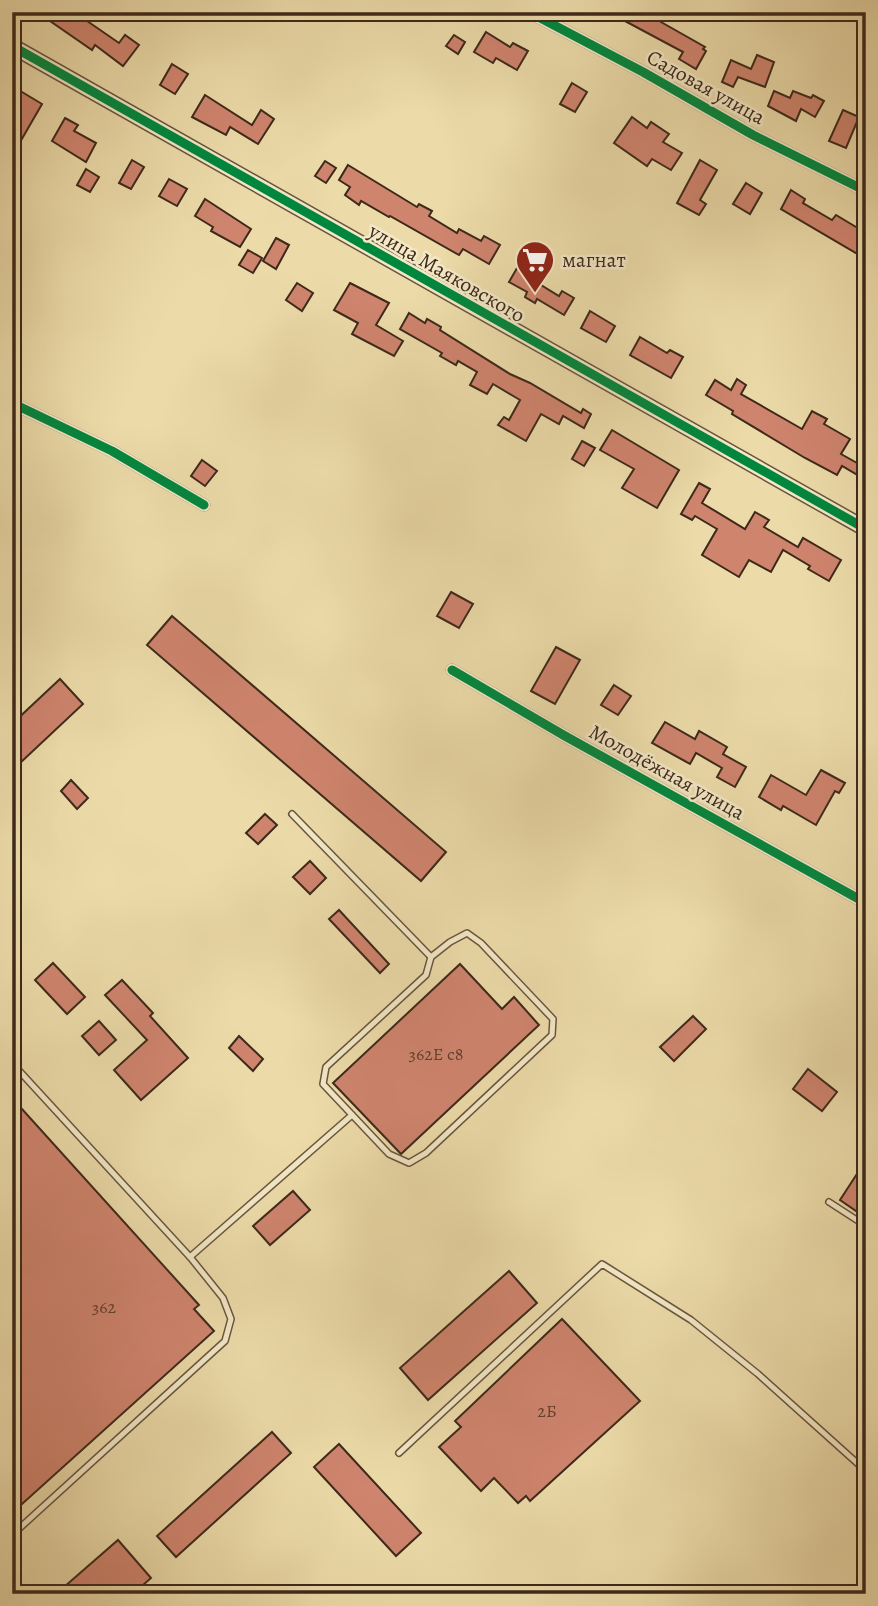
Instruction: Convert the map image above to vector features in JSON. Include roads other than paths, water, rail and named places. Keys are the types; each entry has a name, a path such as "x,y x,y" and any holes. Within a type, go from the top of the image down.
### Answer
{"street":[{"name":"Садовая улица","path":"529,12 643,72 753,135 866,191"},
{"name":"улица Маяковского","path":"12,46 866,529"},
{"path":"12,403 112,451 204,505"},
{"name":"Молодёжная улица","path":"452,670 866,903"}],"lane":[{"path":"292,814 431,957"},
{"path":"467,933 481,943 553,1019 552,1035 426,1153 409,1163 389,1154 323,1084 326,1067 426,975 431,957 467,933"},
{"path":"12,1063 190,1257 223,1298 231,1319 225,1341 12,1535"},
{"path":"190,1257 352,1115"},
{"path":"829,1202 866,1226"},
{"path":"399,1453 601,1264 691,1320 758,1374 866,1471"}],"place":[{"name":"магнат","path":"535,294"}]}
